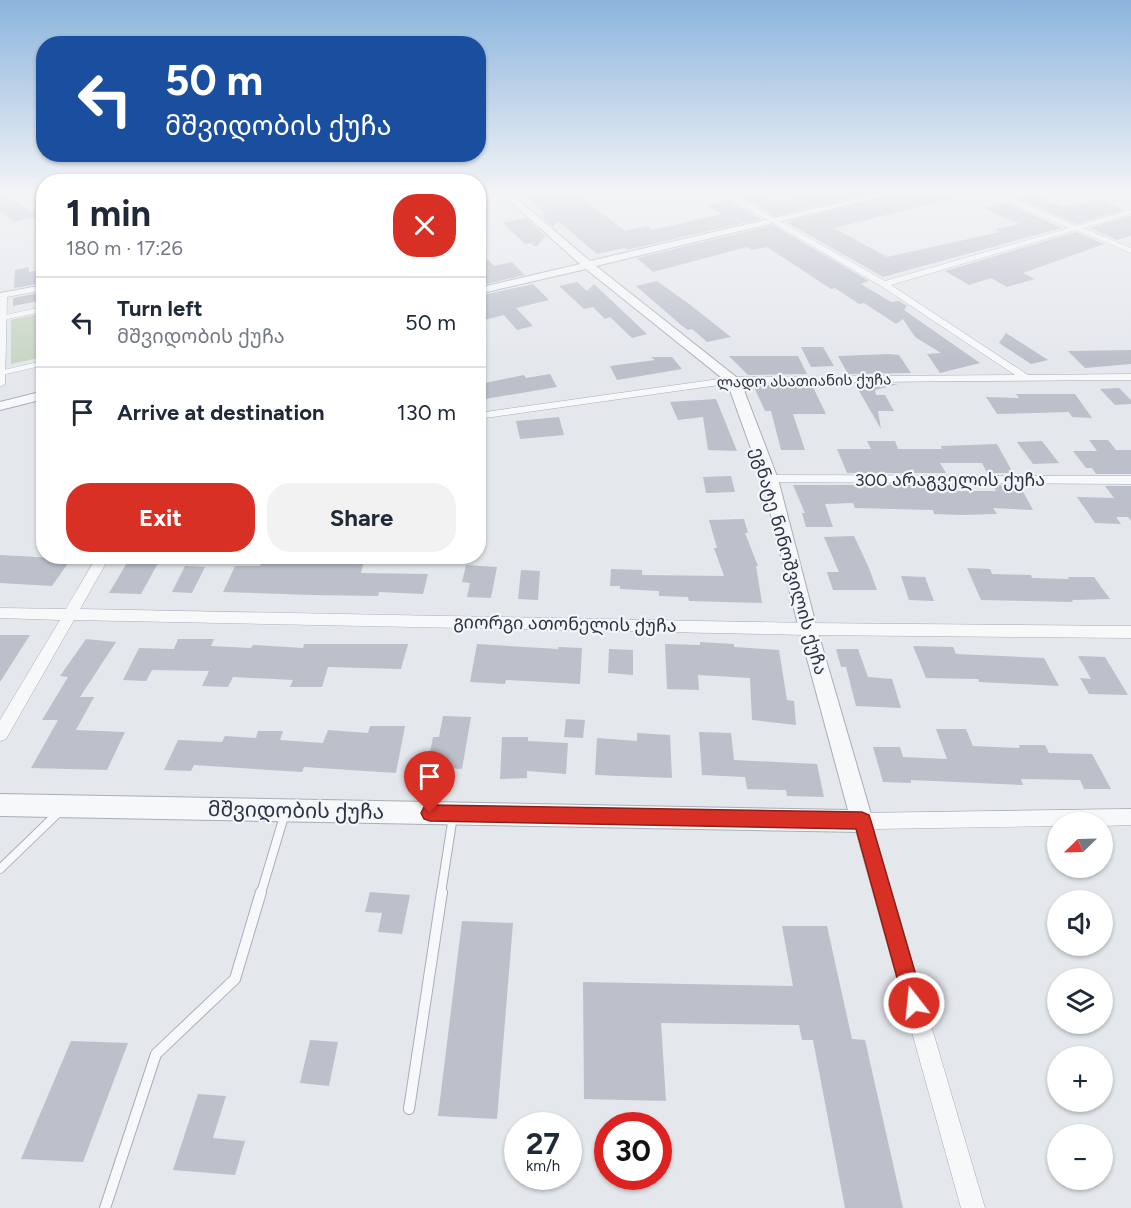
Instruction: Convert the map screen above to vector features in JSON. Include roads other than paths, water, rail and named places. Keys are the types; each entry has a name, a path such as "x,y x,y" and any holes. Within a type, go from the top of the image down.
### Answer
{"street":[{"path":"569,248 733,380"},
{"path":"486,289 660,248"},
{"path":"821,248 884,284 1026,378"},
{"path":"884,284 1007,248"},
{"path":"0,384 1,296 36,289"},
{"name":"ლადო ასათიანის ქუჩა","path":"486,415 733,380 1131,377"},
{"name":"ეგნატე ნინოშვილის ქუჩა","path":"733,380 770,479 808,629 862,821"},
{"path":"0,406 36,397"},
{"name":"300 არაგველის ქუჩა","path":"770,479 1131,480"},
{"path":"0,734 99,564"},
{"name":"გიორგი ათონელის ქუჩა","path":"0,613 808,629 1131,632"},
{"name":"მშვიდობის ქუჩა","path":"0,805 862,821 1131,817"},
{"path":"862,821 973,1208"}],"lane":[{"path":"2,318 36,311"},
{"path":"0,373 36,365"},
{"path":"0,869 65,806"},
{"path":"105,1208 156,1054 235,979 286,810"},
{"path":"409,1109 454,814"}]}
